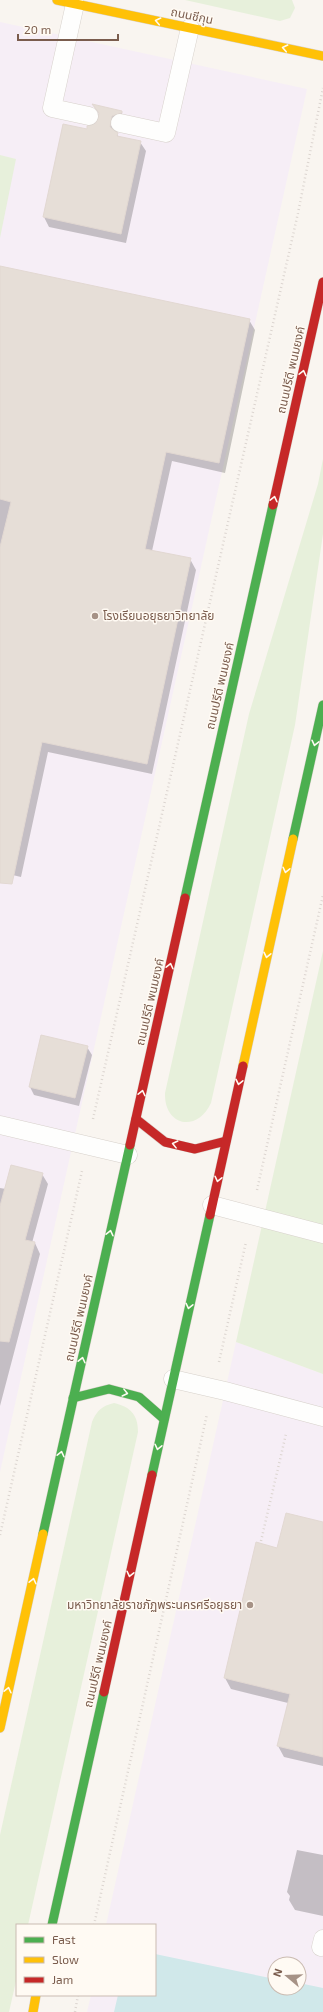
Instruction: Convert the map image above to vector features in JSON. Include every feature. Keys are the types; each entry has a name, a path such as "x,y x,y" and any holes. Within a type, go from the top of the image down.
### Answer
{"main road":[{"name":"ถนนชีกุน","path":"57,0 323,56"},
{"name":"ถนนปรีดี พนมยงค์","path":"0,1728 323,282"},
{"name":"ถนนปรีดี พนมยงค์","path":"52,1924 323,705"},
{"path":"136,1119 165,1142 195,1149 226,1141"},
{"path":"73,1398 109,1389 139,1397 164,1419"},
{"path":"33,2012 36,1996"}],"lane":[{"path":"75,4 52,108 89,116"},
{"path":"120,123 166,133 190,28"},
{"path":"0,1125 128,1155"},
{"path":"212,1205 323,1234"},
{"path":"173,1379 323,1417"}],"path":[{"path":"0,1535 298,213 323,88"},
{"path":"261,1541 292,1408"},
{"path":"75,2012 78,1996"}],"shaded area":[{"name":"โรงเรียนอยุธยาวิทยาลัย","path":"0,22 307,89 0,1472"},
{"name":"มหาวิทยาลัยราชภัฏพระนครศรีอยุธยา","path":"236,1342 323,1374 323,2012 87,2012 91,1996 156,1996 156,1924 106,1924"}],"green space":[{"path":"185,0 292,0 295,8 290,18 280,21"},
{"path":"0,155 16,159 0,238"},
{"path":"323,459 323,534 295,725 211,1103 205,1113 198,1119 190,1122 182,1122 175,1119 170,1113 166,1104 165,1093 249,714 318,484"},
{"path":"323,951 323,1374 236,1342"},
{"path":"114,1403 129,1409 137,1421 138,1432 28,1924 16,1924 16,1981 9,2012 0,2012 0,1835 92,1422 100,1409"}],"water":[{"path":"156,1954 267,1977 267,1996 307,1996 307,1985 323,1988 323,2012 114,2012 118,1996 156,1996"}],"building":[{"path":"92,104 122,111 122,113 112,116 110,127 118,133 117,136 141,141 121,234 43,217 63,124 87,129 87,126 96,123 99,113"},
{"path":"0,266 250,319 219,463 166,452 145,549 191,558 147,764 42,742 12,884 0,883 0,547 11,502 0,499"},
{"path":"41,1035 88,1046 75,1098 29,1087"},
{"path":"11,1165 43,1173 25,1240 35,1242 9,1342 0,1341 0,1206"},
{"path":"286,1513 323,1522 323,1757 277,1746 290,1694 224,1678 256,1542 277,1548"}],"traffic: fast":[{"path":"185,898 273,505"},
{"path":"293,839 323,705"},
{"path":"43,1534 130,1145"},
{"path":"152,1475 210,1215"},
{"path":"73,1398 109,1389 139,1397 164,1419"},
{"path":"52,1924 104,1692"}],"traffic: slow":[{"path":"57,0 323,56"},
{"path":"243,1066 293,839"},
{"path":"0,1728 43,1534"},
{"path":"33,2012 36,1996"}],"traffic: jam":[{"path":"273,505 323,282"},
{"path":"130,1145 185,898"},
{"path":"210,1215 243,1066"},
{"path":"136,1119 165,1142 195,1149 226,1141"},
{"path":"104,1692 152,1475"}],"place":[{"name":"โรงเรียนอยุธยาวิทยาลัย","path":"95,616"},
{"name":"มหาวิทยาลัยราชภัฏพระนครศรีอยุธยา","path":"250,1605"}]}
